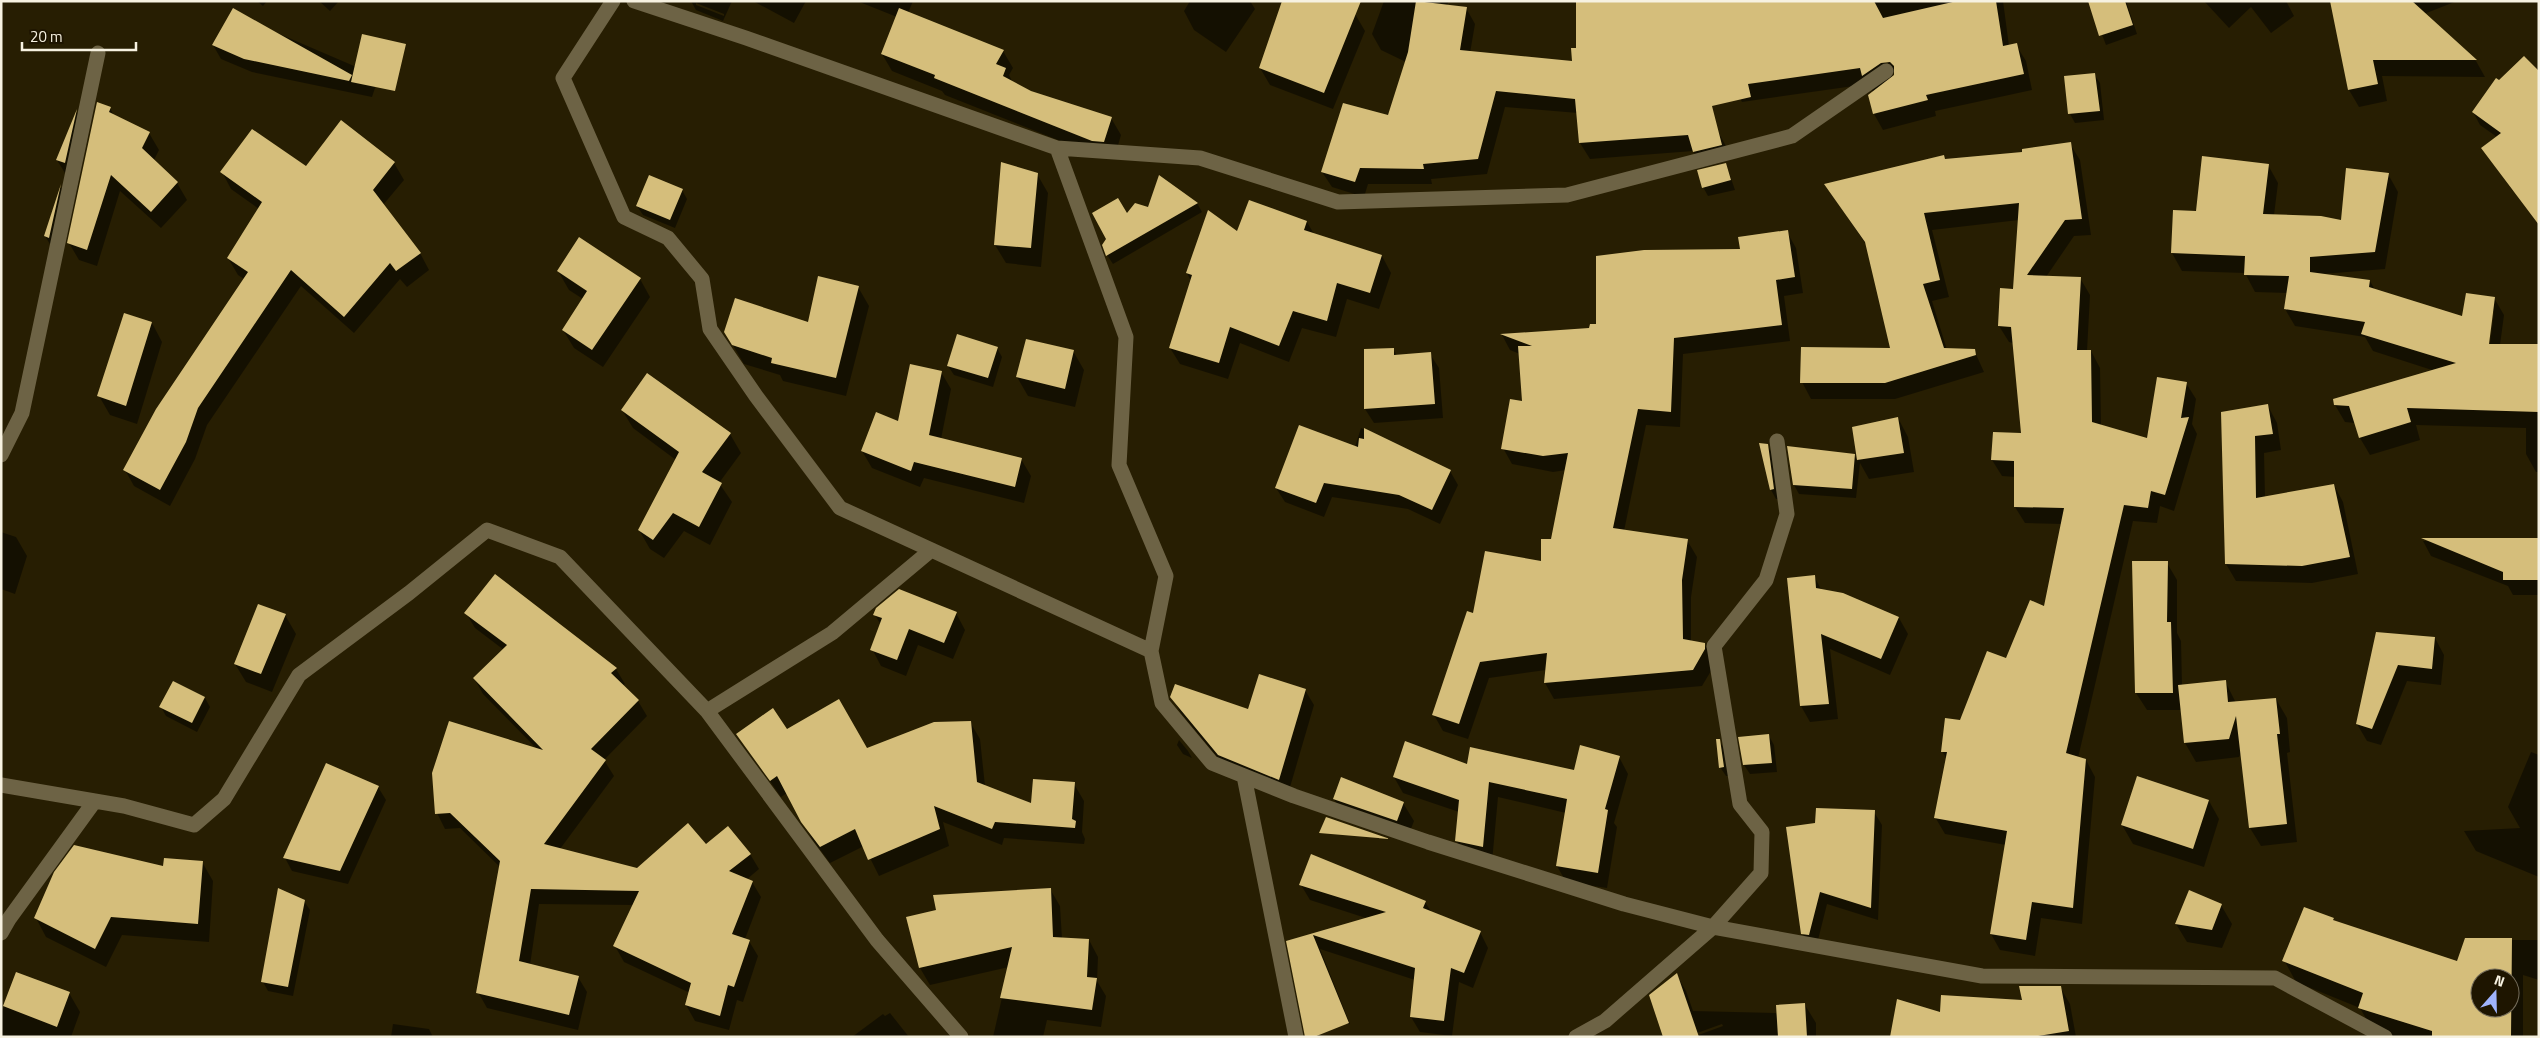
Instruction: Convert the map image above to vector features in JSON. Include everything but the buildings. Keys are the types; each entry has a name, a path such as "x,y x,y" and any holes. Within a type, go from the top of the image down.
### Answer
{"street":[{"path":"613,1 563,78 624,217 668,238 702,279 710,329 756,396 840,508 1151,651"},
{"path":"634,1 746,38 1057,148 1200,158 1338,202 1567,196 1792,136 1886,71"},
{"path":"1,455 22,413 98,52"},
{"path":"1057,148 1126,337 1119,465 1166,576 1151,651 1162,703 1212,763 1294,796 1428,842 1624,904 1713,927 1982,976 2275,978 2384,1037"},
{"path":"1576,1037 1605,1021 1713,927 1761,873 1762,832 1740,804 1714,646 1766,580 1787,514 1777,441"},
{"path":"1,785 124,806 194,825 224,799 299,675 409,593 487,530 560,557 707,711 877,940 961,1037"},
{"path":"707,711 832,633 930,551"},
{"path":"1244,776 1296,1037"},
{"path":"1,933 8,919 94,802"}]}
